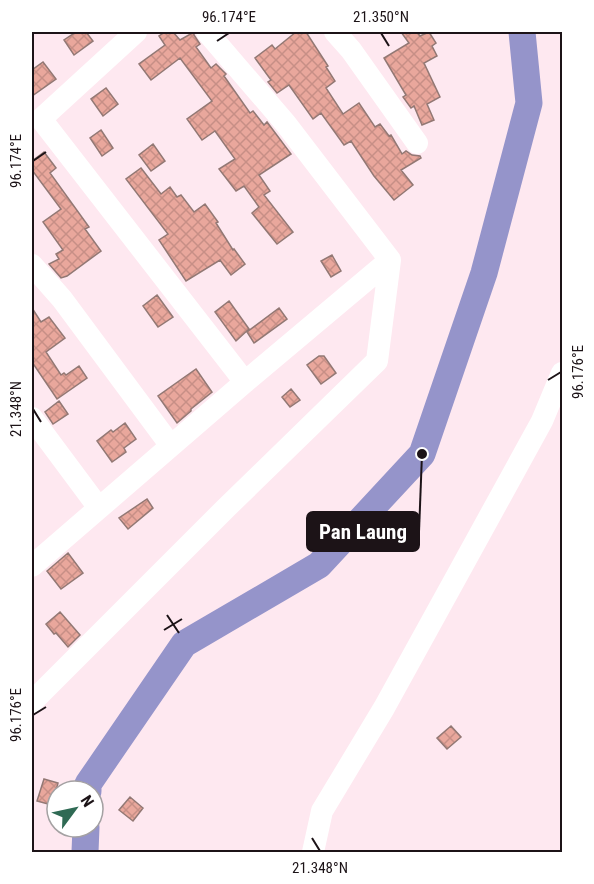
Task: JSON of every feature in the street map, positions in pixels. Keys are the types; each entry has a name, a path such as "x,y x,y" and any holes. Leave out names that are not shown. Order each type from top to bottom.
{"street":[{"path":"136,32 41,119 245,382"},
{"path":"32,702 376,361 390,260 286,124 207,32"},
{"path":"335,32 351,50 417,143"},
{"path":"32,566 390,260"},
{"path":"32,265 62,299 171,446"},
{"path":"313,852 322,811 384,708 482,532 542,421 562,373"},
{"path":"32,418 99,508"}],"building":[{"path":"76,32 86,32 93,41 74,55 64,40"},
{"path":"165,32 173,32 180,40 194,32 200,44 196,47 211,68 216,64 226,74 224,76 250,113 253,111 264,125 267,122 291,154 259,175 270,191 264,195 293,232 277,244 252,213 259,207 244,186 236,191 219,169 235,159 215,131 202,140 187,119 212,101 180,58 151,80 139,64 165,45 159,36"},
{"path":"296,32 306,32 328,66 326,67 335,81 326,88 343,114 359,103 375,127 380,124 389,136 391,135 402,154 406,151 420,156 421,158 401,170 413,185 394,200 374,176 351,141 344,145 321,113 313,119 289,85 277,93 268,82 271,80 255,58 272,45 275,49"},
{"path":"401,32 417,32 420,36 429,32 436,43 432,46 437,56 424,63 440,97 427,104 434,120 422,125 414,106 411,108 403,97 406,95 384,58 409,43"},
{"path":"43,62 56,79 32,96 32,70"},
{"path":"106,88 118,104 103,116 91,99"},
{"path":"101,130 113,148 102,156 90,138"},
{"path":"153,144 165,161 151,171 139,155"},
{"path":"44,152 56,168 50,173 89,227 85,229 101,251 61,278 49,264 59,259 56,254 63,250 43,222 61,209 32,170 32,161"},
{"path":"141,168 161,194 170,187 177,197 181,195 194,212 205,204 233,250 245,264 231,275 220,260 186,281 159,240 168,234 126,179"},
{"path":"332,255 341,271 331,277 321,261"},
{"path":"157,295 173,317 158,327 143,306"},
{"path":"229,301 249,329 236,341 215,312"},
{"path":"32,308 41,322 49,317 65,338 46,352 61,375 64,373 66,375 79,366 87,378 57,399 32,362"},
{"path":"279,308 287,319 254,343 247,332"},
{"path":"319,356 324,356 336,373 321,384 307,365"},
{"path":"196,369 212,392 177,423 158,396"},
{"path":"291,389 300,400 290,407 282,397"},
{"path":"59,401 68,414 53,424 45,412"},
{"path":"125,423 136,439 124,448 126,452 112,462 97,441"},
{"path":"147,499 153,508 128,529 119,518"},
{"path":"68,553 83,573 61,589 47,571"},
{"path":"60,612 80,635 68,647 46,624"},
{"path":"451,726 461,737 447,749 437,738"},
{"path":"44,779 45,779 45,803 37,801"},
{"path":"130,797 143,808 133,821 119,810"}],"waterway":[{"path":"91,779 184,644 319,565 422,454 484,273 529,103 522,32"},
{"path":"85,852 86,839"}],"place":[{"name":"Pan Laung","path":"422,454"}]}
